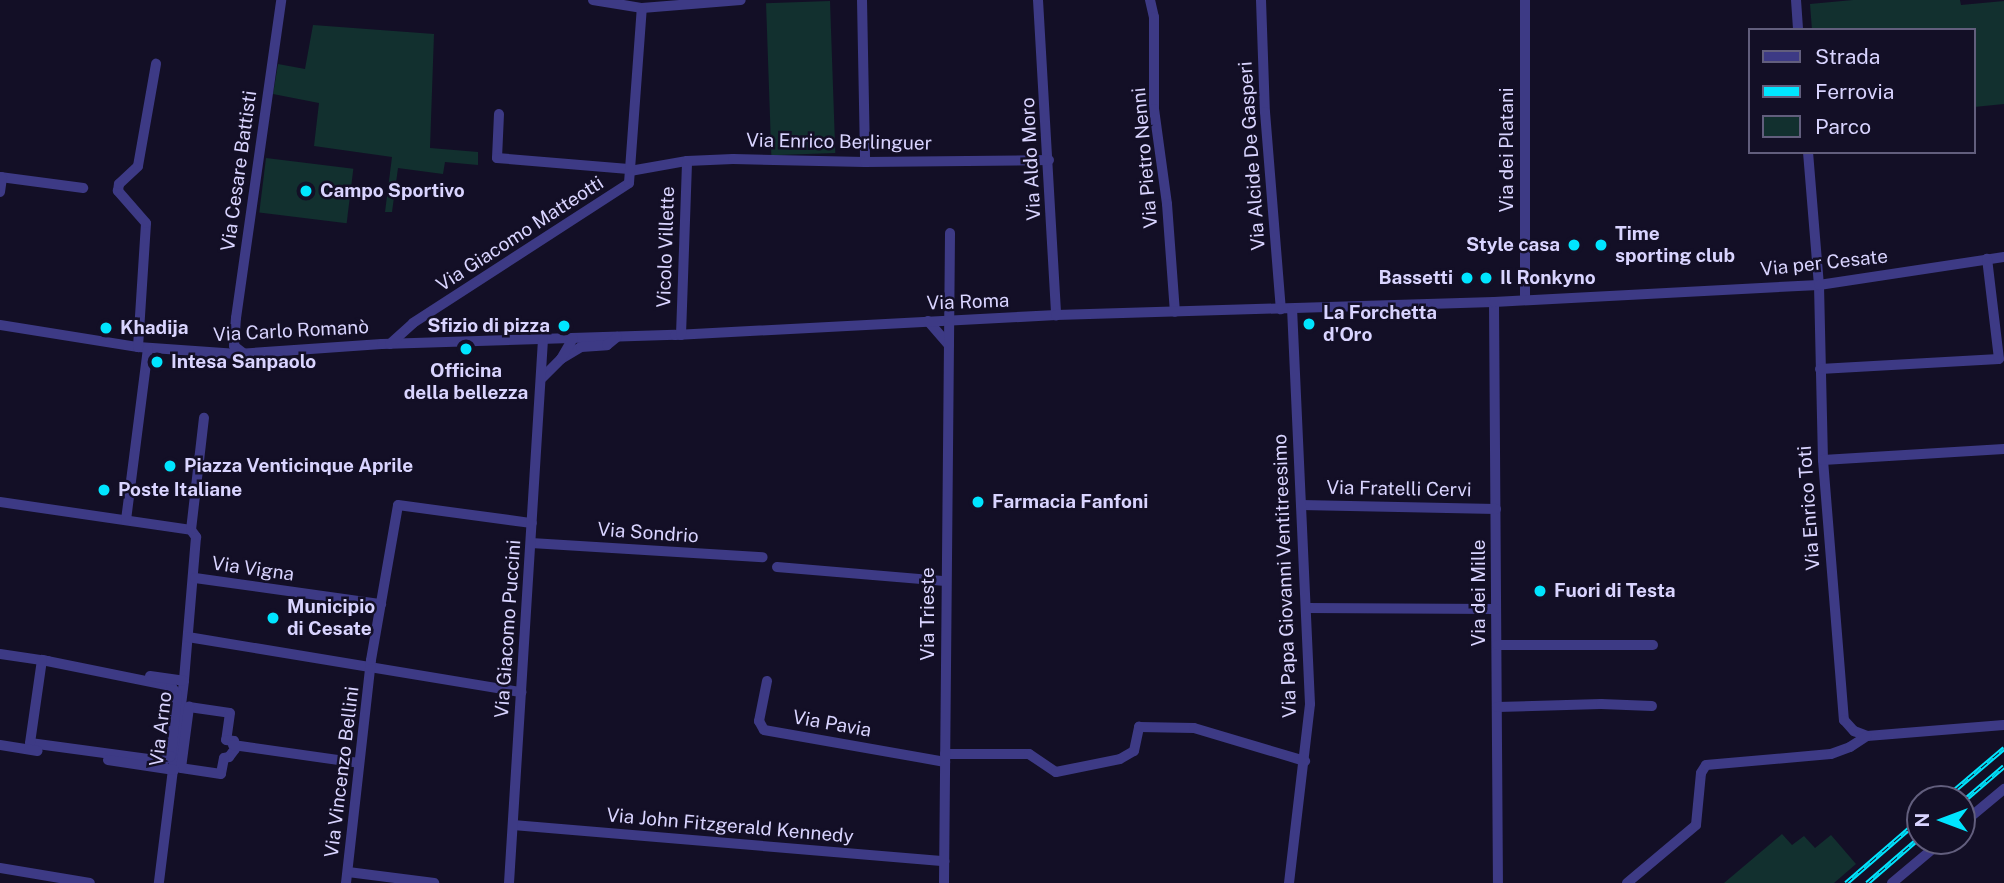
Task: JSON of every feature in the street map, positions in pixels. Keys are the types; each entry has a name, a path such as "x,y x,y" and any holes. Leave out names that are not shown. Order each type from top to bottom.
{"street":[{"name":"Via Cesare Battisti","path":"238,350 281,0"},
{"path":"593,0 642,8 741,0"},
{"path":"862,0 864,162"},
{"name":"Via Aldo Moro","path":"1038,0 1056,316"},
{"name":"Via Pietro Nenni","path":"1150,0 1154,17 1154,109 1167,204 1175,312"},
{"name":"Via Alcide De Gasperi","path":"1261,0 1265,111 1280,309"},
{"name":"Via dei Platani","path":"1525,0 1525,300"},
{"path":"1796,0 1798,28"},
{"path":"630,170 642,8"},
{"path":"126,520 142,387 146,223 118,191 119,184 138,166 156,64"},
{"name":"Via Enrico Berlinguer","path":"499,114 497,158 630,170 687,161 768,158 864,162 1049,160"},
{"name":"Via Enrico Toti","path":"1808,154 1819,285 1823,460 1842,713 1849,726"},
{"name":"Vicolo Villette","path":"681,335 687,161"},
{"name":"Via Giacomo Matteotti","path":"390,344 413,323 619,192 631,180 630,170"},
{"path":"0,192 1,177 83,188"},
{"name":"Via Trieste","path":"944,883 950,233"},
{"name":"Via per Cesate","path":"1394,305 1819,285 2004,257"},
{"path":"1820,369 1999,359 1987,259"},
{"name":"Via dei Mille","path":"1494,302 1498,883"},
{"name":"Via Roma","path":"543,340 928,321 1394,305"},
{"name":"Via Papa Giovanni Ventitreesimo","path":"1289,883 1310,704 1292,309"},
{"path":"928,321 949,345"},
{"name":"Via Carlo Romanò","path":"0,325 143,347 223,354 238,350 543,340"},
{"path":"542,378 561,359 581,347 607,345 617,337"},
{"path":"561,359 573,338"},
{"name":"Via Giacomo Puccini","path":"509,883 543,340"},
{"path":"0,502 191,530 204,418"},
{"path":"1823,460 2004,449"},
{"name":"Via Vincenzo Bellini","path":"346,883 371,666 398,505 532,523"},
{"name":"Via Fratelli Cervi","path":"1301,505 1496,509"},
{"name":"Via Vigna","path":"191,530 196,537 195,578 381,604"},
{"name":"Via Sondrio","path":"531,543 763,558"},
{"path":"777,566 945,581"},
{"name":"Via Arno","path":"159,883 195,578"},
{"path":"1306,608 1496,609"},
{"path":"188,637 521,692"},
{"path":"1497,645 1653,645"},
{"path":"0,654 184,681"},
{"path":"42,660 171,686 177,694 171,756 163,761 30,743 42,660"},
{"name":"Via Pavia","path":"766,681 759,722 764,730 945,758 1029,754 1056,772 1120,759 1134,751 1139,727 1194,728 1305,761"},
{"path":"1497,707 1601,704 1652,706"},
{"path":"189,707 230,713 226,740 234,741 233,745 234,753 224,758 221,774 181,768 189,707"},
{"path":"1840,751 1849,726 1867,736"},
{"path":"1627,883 1687,832 1699,818 1701,773 1706,765 1840,751 1867,736 2004,726"},
{"path":"233,745 359,763"},
{"path":"0,746 174,769"},
{"path":"1976,812 2004,789"},
{"name":"Via John Fitzgerald Kennedy","path":"513,825 944,861"},
{"path":"1892,883 1925,855"},
{"path":"0,867 90,883"},
{"path":"348,872 435,883"}],"green space":[{"path":"1853,0 1960,0 1961,5 2004,1 2004,104 1976,107 1976,28 1812,28 1810,4"},
{"path":"830,1 835,153 771,155 766,3"},
{"path":"313,25 434,34 430,148 478,152 478,165 445,162 443,174 398,168 392,212 385,212 392,157 314,146 319,103 273,94 278,64 305,69"},
{"name":"Campo Sportivo","path":"266,158 353,169 347,223 259,213"},
{"path":"1782,834 1792,845 1804,836 1815,848 1831,835 1856,864 1834,883 1724,883"}],"railway":[{"path":"1960,785 2004,748"},
{"path":"1976,790 2004,766"},
{"path":"1846,883 1906,831"},
{"path":"1867,883 1906,849"}],"place":[{"name":"Campo Sportivo","path":"306,191"},
{"name":"Style casa","path":"1574,245"},
{"name":"Time sporting club","path":"1601,245"},
{"name":"Bassetti","path":"1467,278"},
{"name":"Il Ronkyno","path":"1486,278"},
{"name":"La Forchetta d'Oro","path":"1309,324"},
{"name":"Sfizio di pizza","path":"564,326"},
{"name":"Khadija","path":"106,328"},
{"name":"Officina della bellezza","path":"466,349"},
{"name":"Intesa Sanpaolo","path":"157,362"},
{"name":"Piazza Venticinque Aprile","path":"170,466"},
{"name":"Poste Italiane","path":"104,490"},
{"name":"Farmacia Fanfoni","path":"978,502"},
{"name":"Fuori di Testa","path":"1540,591"},
{"name":"Municipio di Cesate","path":"273,618"}]}
